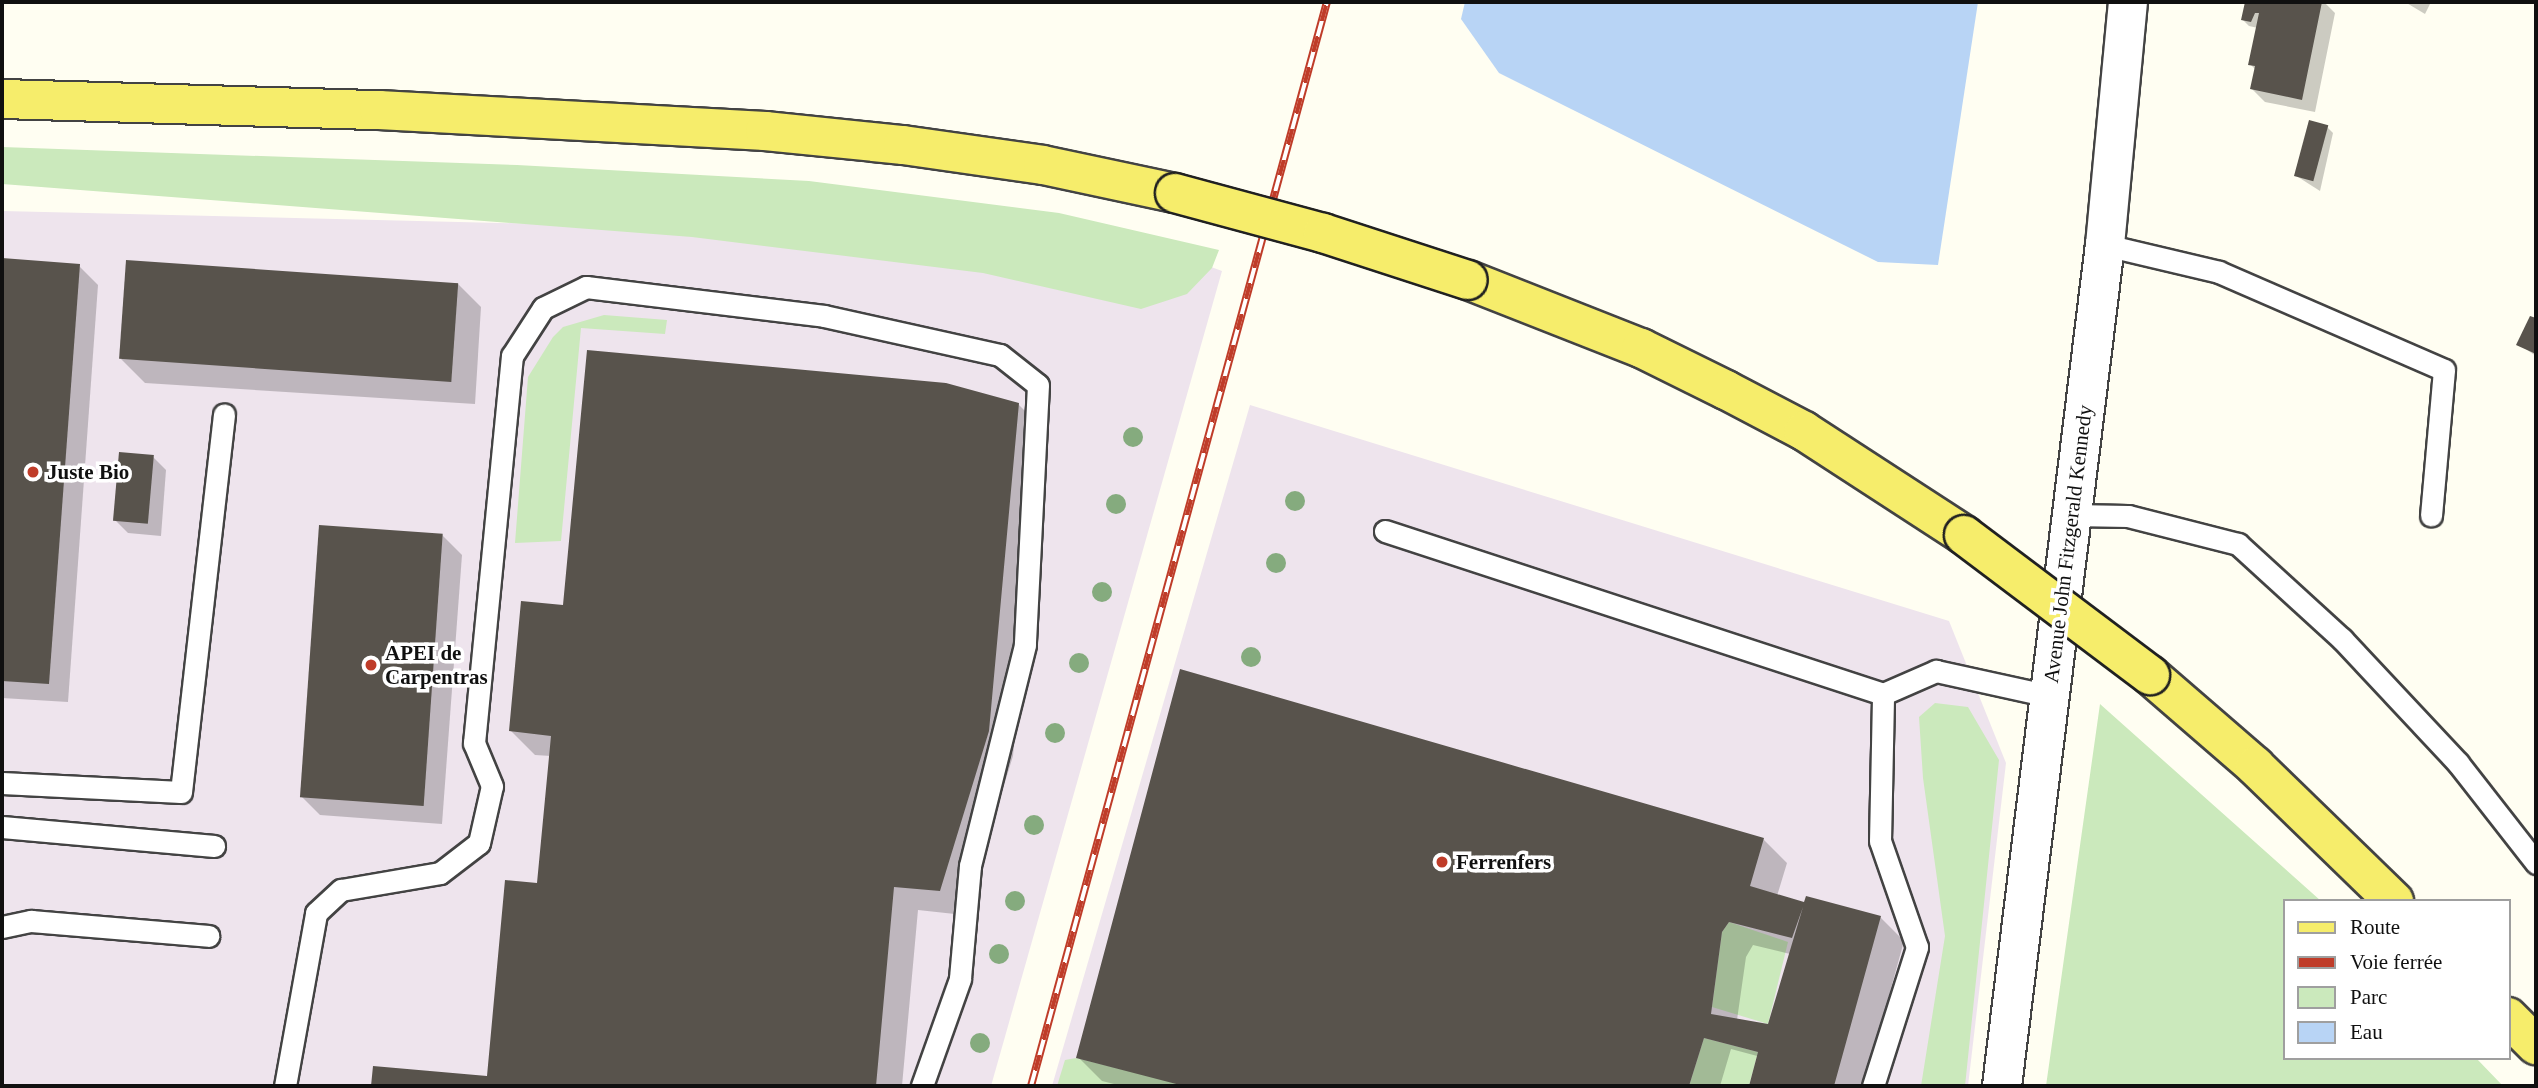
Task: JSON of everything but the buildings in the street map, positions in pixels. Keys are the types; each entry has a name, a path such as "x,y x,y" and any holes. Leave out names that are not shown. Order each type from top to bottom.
{"main road":[{"path":"2,99 393,110 765,131 903,145 1043,165 1175,193 1323,233 1468,280 1641,348 1726,390 1815,438 1964,535 2150,675 2255,766 2391,899"},
{"path":"2510,1019 2536,1045"}],"street":[{"name":"Avenue John Fitzgerald Kennedy","path":"2002,1086 2105,245 2128,2"}],"lane":[{"path":"2105,245 2219,272 2444,370 2431,514"},
{"path":"285,1086 316,913 341,890 440,873 479,843 492,786 474,743 512,356 543,308 586,287 824,316 1000,355 1038,386 1025,645 970,866 960,979 922,1086"},
{"path":"2,783 181,792 224,414"},
{"path":"2072,515 2128,516 2238,544 2342,639 2458,763 2536,863"},
{"path":"1385,531 1884,694 1936,671 2050,696"},
{"path":"1873,1086 1917,947 1880,841 1884,694"},
{"path":"2,827 214,846"},
{"path":"2,927 32,921 208,936"}],"shaded area":[{"path":"2,211 1133,238 1222,271 991,1086 2,1086"},
{"path":"1250,405 1949,621 2006,763 1968,1086 1052,1086"}],"green space":[{"path":"2,147 517,165 809,181 1059,213 1219,250 1212,268 1187,294 1141,309 983,273 692,237 2,184"},
{"path":"604,315 667,320 665,334 581,328 561,541 515,543 528,377 553,337 563,327"},
{"path":"1935,703 1968,707 1999,760 1965,1086 1921,1086 1945,936 1923,778 1919,717"},
{"path":"2100,704 2319,899 2282,899 2282,1060 2478,1060 2503,1086 2046,1086"},
{"path":"1729,922 1788,942 1768,1024 1712,1007 1722,932"},
{"path":"1704,1038 1758,1052 1749,1086 1689,1086"},
{"path":"1076,1058 1185,1085 1057,1086 1065,1060"}],"water":[{"path":"1465,2 1978,2 1938,265 1878,262 1499,73 1461,19"}],"railway":[{"path":"1031,1086 1327,2"}],"place":[{"name":"Juste Bio","path":"33,472"},
{"name":"APEI de Carpentras","path":"371,665"},
{"name":"Ferrenfers","path":"1442,862"}]}
